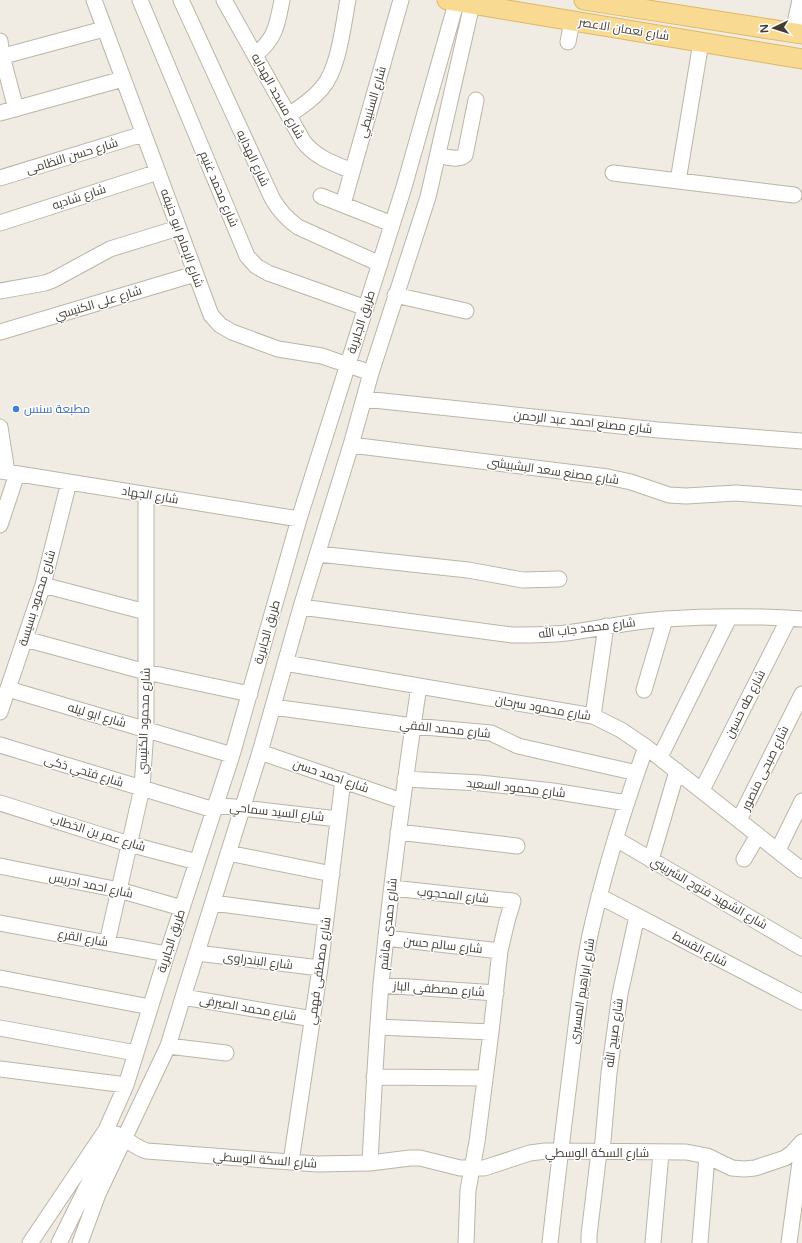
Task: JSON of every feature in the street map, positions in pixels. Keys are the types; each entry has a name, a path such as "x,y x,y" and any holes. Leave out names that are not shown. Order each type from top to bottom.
{"main road":[{"name":"شارع نعمان الاعصر","path":"584,0 791,32"},
{"name":"شارع نعمان الاعصر","path":"461,1 572,21 802,58"},
{"path":"772,54 791,32"}],"street":[{"name":"شارع الإمام ابو حنيفه","path":"94,0 211,314 220,325 232,332 278,349 322,356 371,373"},
{"name":"شارع محمد غنيم","path":"140,0 247,256 256,266 268,273 366,308"},
{"name":"شارع الهدايه","path":"181,0 272,198 279,210 298,228 380,264"},
{"name":"شارع مسجد الهدايه","path":"224,0 309,149 325,160 352,171"},
{"path":"255,55 264,48 271,39 276,28 282,0"},
{"path":"289,116 310,101 324,87 333,71 348,0"},
{"name":"شارع السنبيطي","path":"343,204 401,0"},
{"path":"791,32 800,0"},
{"name":"طريق الجابرية","path":"30,1243 115,1133 168,1046 260,752 301,607 351,445 371,373 428,197 438,154 461,1"},
{"name":"طريق الجابرية","path":"80,1243 98,1194 115,1133 126,1085 150,1007 232,755 299,519 461,1"},
{"path":"568,42 572,21"},
{"path":"1,57 104,29"},
{"path":"0,41 1,57 16,109"},
{"path":"678,181 701,42"},
{"path":"0,113 123,80"},
{"path":"438,154 458,158 465,155 476,100"},
{"name":"شارع حسن النظامى","path":"0,178 144,134"},
{"name":"شارع شاديه","path":"0,223 158,172"},
{"path":"613,173 794,195"},
{"path":"321,196 392,224"},
{"path":"0,291 49,281 110,249 178,228"},
{"name":"شارع على الكنيسي","path":"0,332 196,274"},
{"path":"395,296 466,311"},
{"name":"شارع مصنع احمد عبد الرحمن","path":"364,399 658,430 802,441"},
{"path":"0,428 8,472 0,525"},
{"name":"شارع مصنع سعد البشبيشى","path":"351,445 608,477 631,482 670,495 686,496 741,493 802,498"},
{"name":"شارع الجهاد","path":"8,472 299,519"},
{"name":"شارع محمود بسيسة","path":"0,712 43,586 69,482"},
{"name":"شارع محمود الكنيسي","path":"107,943 142,788 146,730 146,495"},
{"path":"318,554 468,570 523,580 559,579"},
{"path":"43,586 146,612"},
{"name":"شارع محمد جاب الله","path":"301,607 512,635 566,633 606,626 665,619 795,619"},
{"path":"660,757 730,618"},
{"path":"644,690 665,619"},
{"name":"شارع طه حسين","path":"702,790 795,619"},
{"path":"593,716 606,626"},
{"path":"25,639 146,672 250,694"},
{"name":"شارع محمود سرحان","path":"285,663 593,716 621,730 660,757 802,870"},
{"name":"شارع حمدى هاشم","path":"370,1163 374,1077 381,985 398,832 419,686"},
{"name":"شارع ابو ليله","path":"8,689 232,755"},
{"name":"شارع صبحى منصور","path":"739,820 796,721 802,694"},
{"name":"شارع محمد الفقي","path":"273,707 413,726 491,733 518,746 637,773"},
{"name":"شارع فتحي ذكى","path":"0,745 142,788 215,807"},
{"name":"شارع ابراهيم المسيرى","path":"550,1243 583,975 599,896 646,747"},
{"name":"شارع احمد حسن","path":"260,752 402,801"},
{"path":"651,860 677,771"},
{"name":"شارع محمود السعيد","path":"405,779 480,783 553,791 627,804"},
{"name":"شارع مصطفى فهمي","path":"291,1162 320,968 342,780"},
{"path":"778,850 802,801"},
{"name":"شارع عمر بن الخطاب","path":"0,803 130,844 197,862"},
{"name":"شارع السيد سماحي","path":"215,807 242,808 338,819"},
{"path":"398,832 517,846"},
{"path":"744,859 758,835"},
{"name":"شارع الشهيد فتوح الشربيني","path":"616,839 802,948"},
{"path":"228,854 332,874"},
{"name":"شارع احمد ادريس","path":"0,866 119,890 182,908"},
{"name":"شارع المحجوب","path":"392,888 513,901 500,951"},
{"name":"شارع القسط","path":"599,896 802,1002"},
{"path":"213,903 326,918"},
{"name":"شارع صبيح الله","path":"589,1243 608,1073 620,994 637,916"},
{"name":"شارع القرع","path":"0,923 167,954"},
{"name":"شارع سالم حسن","path":"386,938 500,951"},
{"path":"466,1243 468,1197 492,1032 500,951"},
{"name":"شارع البندراوى","path":"197,953 320,968"},
{"path":"0,978 150,1007"},
{"name":"شارع مصطفى الباز","path":"381,985 496,993"},
{"name":"شارع محمد الصيرفى","path":"183,997 313,1019"},
{"path":"378,1027 492,1032"},
{"path":"0,1028 136,1053"},
{"path":"168,1046 226,1053"},
{"path":"0,1069 126,1085"},
{"path":"374,1077 485,1078"},
{"path":"59,1243 115,1133"},
{"name":"شارع السكة الوسطي","path":"115,1133 135,1146 147,1151 317,1164 370,1163 420,1158 460,1168 484,1168 530,1153 545,1151 686,1152 707,1156 732,1168 744,1170 785,1158 802,1143"},
{"path":"789,1243 801,1162 802,1143"},
{"path":"653,1243 661,1153"},
{"path":"700,1243 707,1156"}],"place":[{"name":"مطبعة سنس","path":"16,409"}]}
